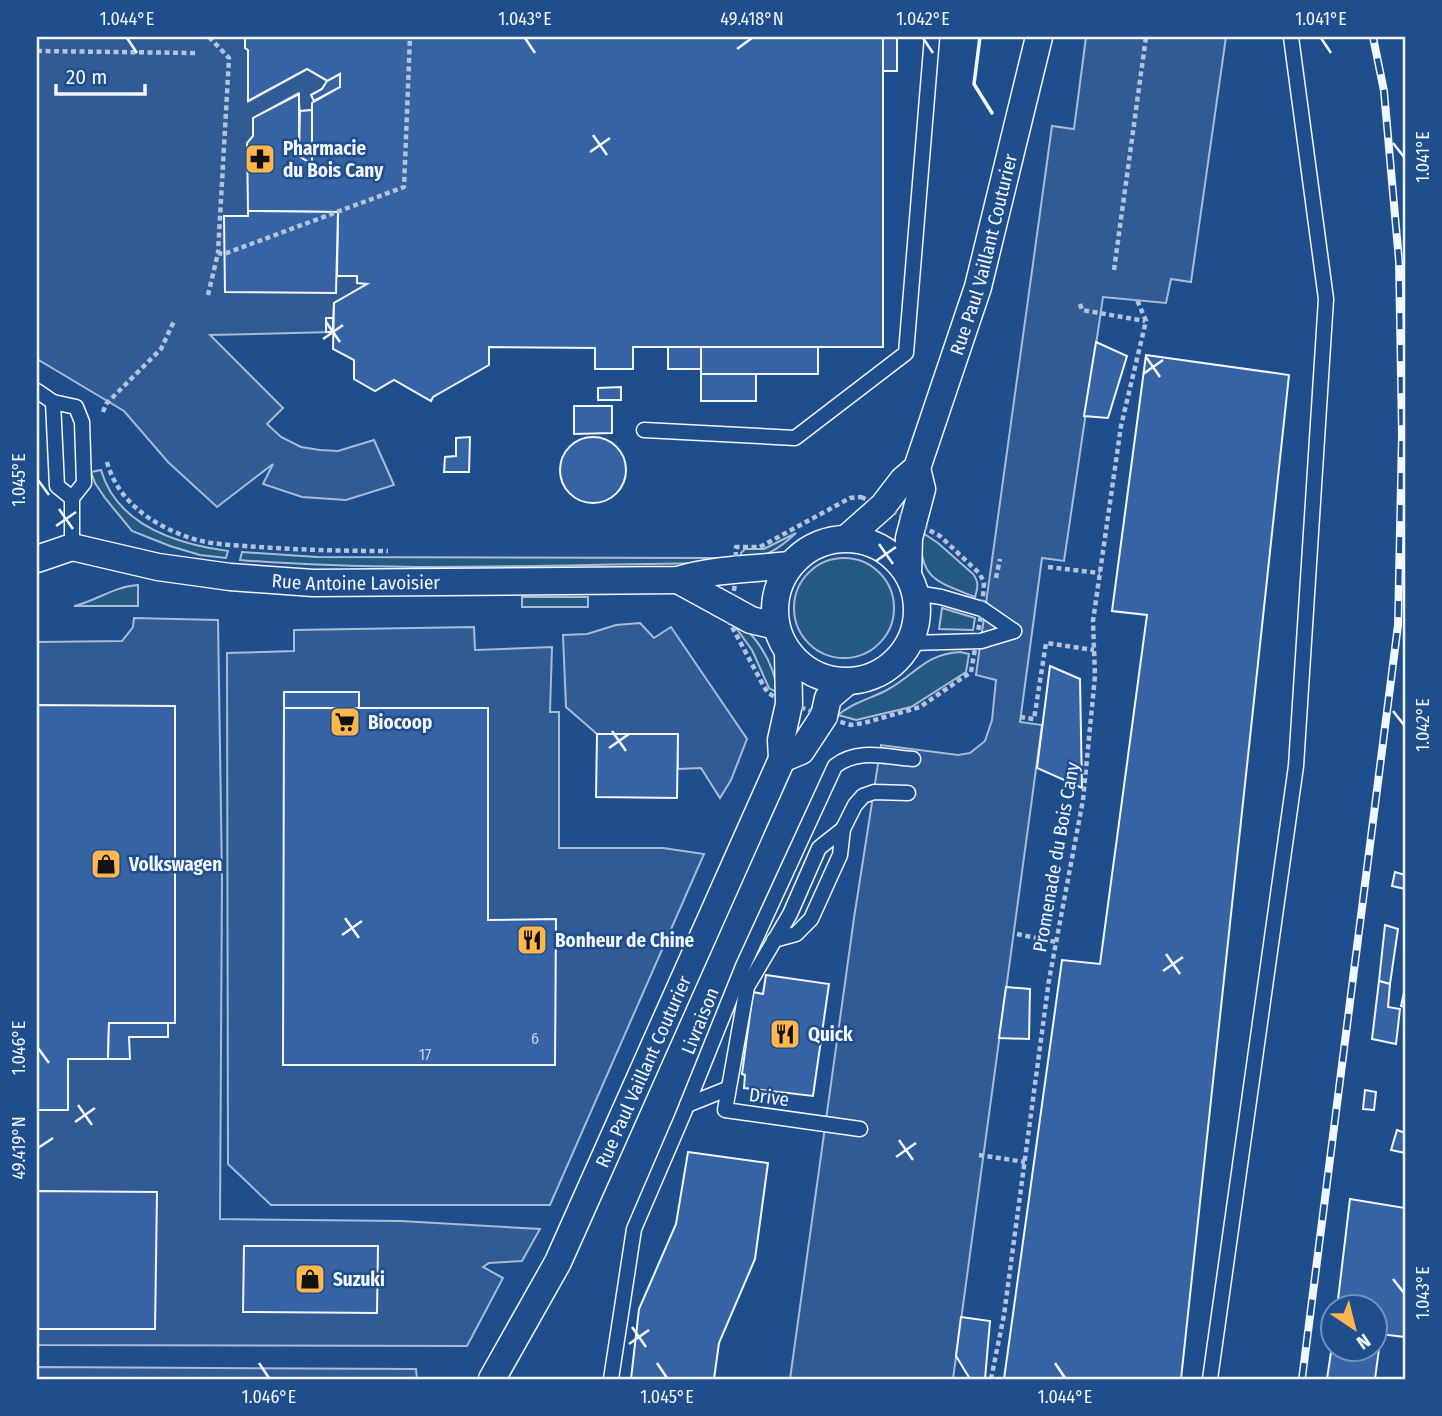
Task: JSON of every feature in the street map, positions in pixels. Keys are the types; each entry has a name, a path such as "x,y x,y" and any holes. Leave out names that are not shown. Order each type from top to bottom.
{"street":[{"name":"Rue Paul Vaillant Couturier","path":"848,537 883,506 903,480 917,468 978,287 1039,37"},
{"name":"Rue Paul Vaillant Couturier","path":"912,584 909,538 922,489 917,468"},
{"path":"848,537 883,548 896,558 912,584 918,610 910,643 898,659 884,671 866,679 846,682 828,680 797,663 788,652 776,626 775,605 779,584 790,565 809,549 831,540 848,537"},
{"path":"37,559 72,547"},
{"name":"Rue Antoine Lavoisier","path":"72,547 158,567 273,581 412,583 678,580 701,573 790,565"},
{"path":"678,580 751,620 776,626"},
{"name":"Rue Paul Vaillant Couturier","path":"492,1379 558,1262 782,759 781,740 789,704 788,652"},
{"name":"Rue Paul Vaillant Couturier","path":"782,759 801,751 824,716 828,698 846,682"}],"lane":[{"path":"644,430 795,438 906,353 932,37"},
{"path":"1210,1379 1296,766 1326,299 1291,37"},
{"path":"37,391 53,402 76,407 82,422 83,483 72,498 72,547"},
{"path":"53,402 57,486 72,498"},
{"path":"910,643 982,641 1014,632 982,609 941,597 912,584"},
{"name":"Livraison","path":"611,1379 634,1229 743,966 835,766 844,759 859,754 913,759"},
{"name":"Drive","path":"775,940 796,934 811,919 840,855 843,829 855,805 863,796 874,792 908,793"},
{"name":"Drive","path":"843,829 819,848 790,914 747,987 725,1110 860,1129"},
{"path":"687,1105 727,1089"}],"path":[{"path":"208,295 218,253 229,58 209,37"},
{"path":"218,253 224,254 404,187 410,37"},
{"path":"1114,270 1146,37"},
{"path":"37,51 196,53"},
{"path":"1137,300 1146,321"},
{"path":"1080,304 1082,310 1146,321"},
{"path":"104,422 103,409 161,349 174,321"},
{"name":"Promenade du Bois Cany","path":"991,1379 1004,1315 1049,980 1083,800 1095,676 1093,621 1121,426 1146,321"},
{"path":"106,450 110,476 124,498 146,517 186,537 238,546 330,551 398,551"},
{"path":"100,463 108,462"},
{"path":"726,551 736,547 760,547 850,498 861,497 872,501"},
{"path":"920,526 940,536 979,574 984,583 982,598"},
{"path":"734,562 736,547"},
{"path":"996,578 1000,559"},
{"path":"1048,567 1100,573"},
{"path":"729,621 762,684 768,693 779,699"},
{"path":"1020,717 1034,719 1046,643 1094,650"},
{"path":"834,720 851,725 920,707 964,679 971,672 976,655"},
{"path":"1017,934 1056,942"},
{"path":"979,1155 1025,1162"}],"shaded area":[{"path":"37,37 245,37 245,48 248,50 249,101 307,69 327,81 322,89 311,95 314,101 312,110 300,111 298,93 254,118 338,212 337,276 357,276 367,284 334,303 333,318 326,319 326,331 333,332 210,335 283,408 267,424 281,437 301,447 338,451 374,440 394,485 346,500 302,497 263,484 273,464 217,507 168,462 124,411 37,359"},
{"path":"1086,37 1226,37 1191,282 1171,279 1166,303 1103,297 1064,561 1042,558 1020,722 1042,725 953,1379 790,1379 854,918 881,745 958,755 970,753 985,741 992,720 996,680 976,675 1052,126 1074,129"},
{"path":"101,470 120,505 135,518 169,537 228,551 226,558 200,555 132,531 95,483 91,472"},
{"path":"920,531 973,574 977,585 975,597 939,582 932,576 923,560"},
{"path":"796,533 771,552 741,562 741,553 745,549 764,549"},
{"path":"242,552 317,557 718,558 718,563 359,566 240,560"},
{"path":"844,558 863,561 880,572 891,589 894,608 891,627 880,644 863,655 844,658 825,655 808,644 797,627 794,608 797,589 808,572 825,561"},
{"path":"138,585 138,606 74,606 121,588"},
{"path":"522,597 588,597 588,607 522,607"},
{"path":"942,608 975,618 973,630 939,629"},
{"path":"134,618 218,620 222,877 220,1219 401,1221 540,1229 522,1261 489,1263 483,1267 503,1278 467,1346 37,1345 37,642 122,641 133,627"},
{"path":"640,623 654,638 671,627 747,739 731,780 720,798 701,768 678,769 677,735 597,734 566,707 563,635 587,634 616,625"},
{"path":"734,625 742,625 761,647 774,673 778,693 769,688 752,650"},
{"path":"474,627 475,650 552,647 550,712 559,712 559,848 663,848 704,854 550,1205 271,1205 228,1164 227,653 294,651 294,630"},
{"path":"960,652 969,654 966,672 911,707 856,720 838,715 887,690 929,661"},
{"path":"37,1367 416,1369 417,1379 37,1379"}],"building":[{"path":"245,37 883,37 883,347 633,347 633,369 595,369 595,348 489,347 489,365 433,397 431,401 394,380 375,391 354,379 354,360 333,349 334,303 367,284 357,283 357,276 337,276 338,212 248,211 247,143 253,136 253,118 299,94 299,156 312,164 312,103 340,87 340,74 328,81 307,69 248,101 248,50 245,48"},
{"path":"883,37 897,37 897,71 883,71"},
{"path":"340,74 340,87 314,101 311,95"},
{"path":"312,110 312,164 299,156 300,111"},
{"path":"248,211 338,212 336,293 225,292 224,216 248,216"},
{"path":"326,318 333,318 333,332 326,332"},
{"path":"1096,342 1127,356 1108,418 1084,416"},
{"path":"668,347 701,347 702,369 668,369"},
{"path":"701,347 818,347 818,374 701,374"},
{"path":"1146,355 1289,375 1181,1379 1004,1379 1062,960 1100,964 1147,615 1112,611"},
{"path":"701,374 756,374 756,401 701,401"},
{"path":"621,387 621,400 598,400 598,388"},
{"path":"574,406 612,406 612,433 574,434"},
{"path":"470,437 469,472 444,472 445,457 456,456 456,438"},
{"path":"586,437 600,437 612,442 621,451 626,470 624,483 617,494 600,503 586,503 574,498 565,489 560,477 560,463 565,451 574,442"},
{"path":"1050,666 1080,679 1082,788 1037,768"},
{"path":"284,692 359,692 359,708 284,708"},
{"name":"Volkswagen","path":"37,705 175,706 175,1023 109,1023 108,1059 68,1059 68,1110 37,1110"},
{"path":"284,708 488,708 488,920 556,919 555,1065 283,1065"},
{"path":"597,734 678,734 677,798 596,797"},
{"path":"1395,872 1405,875 1405,889 1392,886"},
{"path":"1385,925 1398,929 1390,984 1379,981"},
{"name":"Quick","path":"766,975 829,984 813,1096 744,1088 745,1075 742,1074 753,992 763,994"},
{"path":"1379,981 1390,984 1388,1007 1400,1009 1396,1044 1372,1039"},
{"path":"1006,987 1030,989 1029,1039 999,1038"},
{"path":"1405,988 1405,1007 1401,1006"},
{"path":"109,1023 168,1023 168,1037 129,1037 130,1059 108,1059"},
{"path":"1365,1090 1376,1092 1374,1110 1363,1109"},
{"path":"1397,1130 1405,1133 1405,1153 1391,1150"},
{"path":"688,1152 768,1163 755,1259 719,1343 714,1379 631,1379 639,1309 676,1224"},
{"path":"37,1191 157,1192 155,1329 37,1329"},
{"path":"1350,1199 1405,1208 1405,1337 1390,1335 1390,1294 1339,1294"},
{"name":"Suzuki","path":"244,1246 378,1246 377,1313 243,1312"},
{"path":"961,1317 990,1321 985,1379 970,1379 956,1356"},
{"path":"1329,1364 1377,1364 1375,1379 1327,1379"}],"railway":[{"path":"1302,1379 1398,625 1402,434 1399,261 1384,91 1373,37"}],"wall":[{"path":"980,37 974,84 992,113"}],"place":[{"name":"Pharmacie du Bois Cany","path":"260,159"},
{"name":"Biocoop","path":"345,722"},
{"name":"Volkswagen","path":"106,864"},
{"name":"Bonheur de Chine","path":"532,940"},
{"name":"Quick","path":"785,1034"},
{"name":"Suzuki","path":"310,1279"}]}
